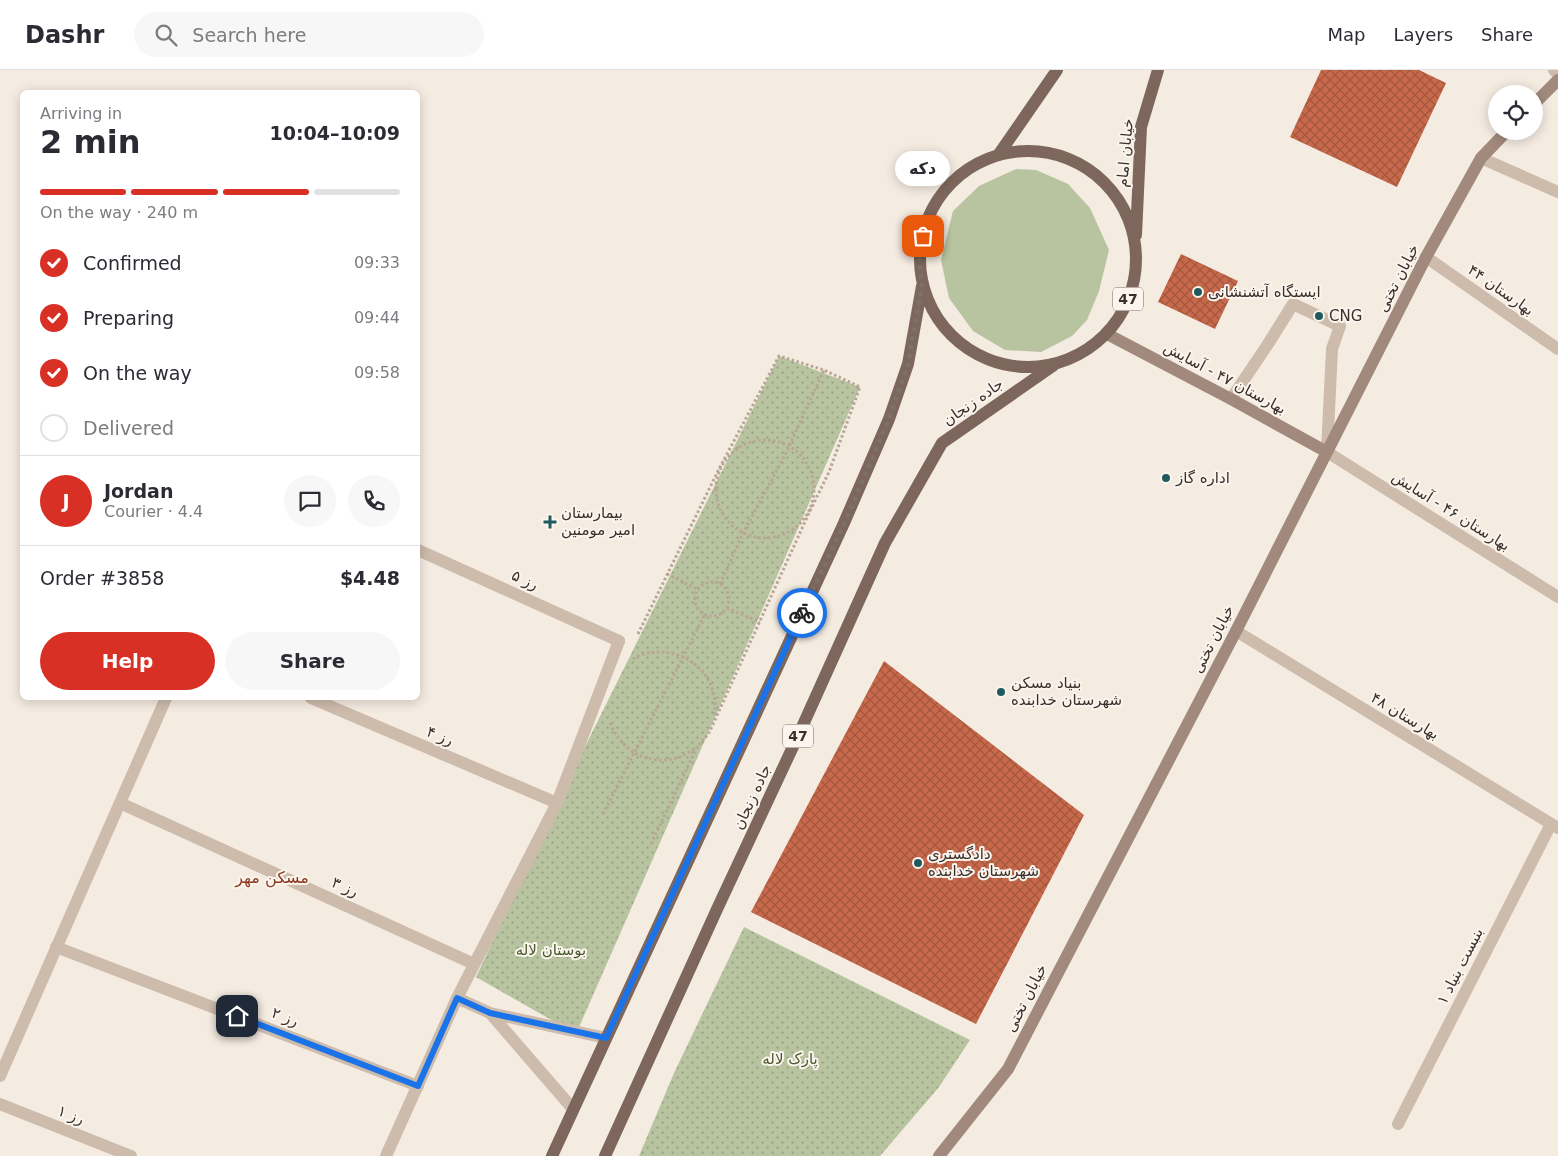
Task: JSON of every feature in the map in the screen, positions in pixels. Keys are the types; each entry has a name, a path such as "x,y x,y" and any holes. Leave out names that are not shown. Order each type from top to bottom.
{"main road":[{"path":"999,154 1057,70"},
{"name":"خیابان امام","path":"1135,240 1141,127 1158,70"},
{"name":"47","path":"552,1156 844,524 889,419 908,364 922,286 919,252 926,219 943,190 968,168 999,154 1035,151 1070,159 1100,178 1123,206 1135,240 1136,274 1126,306 1107,334 1092,348 1074,358 1054,365 1020,368 987,360 958,343 936,317 922,286"},
{"name":"جاده زنجان","path":"605,1156 885,543 899,518 942,443 1054,365"}],"street":[{"path":"1554,70 1558,74"},
{"path":"1543,95 1558,80"},
{"name":"خیابان تختی","path":"939,1156 1008,1069 1236,631 1426,257 1481,158 1498,140"},
{"path":"1481,158 1558,192"},
{"name":"بهارستان ۴۴","path":"1426,257 1558,349"},
{"path":"1231,399 1293,304 1340,326 1332,348 1327,452"},
{"name":"بهارستان ۴۷ - آسایش","path":"1107,334 1327,452"},
{"name":"بهارستان ۴۶ - آسایش","path":"1327,452 1558,596"},
{"name":"رز ۵","path":"420,551 619,641 557,804"},
{"name":"بهارستان ۴۸","path":"1236,631 1554,826"},
{"path":"0,1076 165,700"},
{"name":"رز ۴","path":"316,700 557,804"},
{"name":"رز ۳","path":"120,803 474,964"},
{"path":"386,1156 457,998 557,804"},
{"name":"بنبست بنیاد ۱","path":"1398,1124 1554,826"},
{"name":"رز ۲","path":"56,947 418,1086"},
{"path":"457,998 490,1013 606,1038"},
{"path":"490,1013 573,1109"},
{"name":"رز ۱","path":"0,1104 131,1156"}],"path":[{"path":"634,642 720,469 779,356 824,370 860,387 829,472 709,733 697,747 651,844"},
{"path":"720,584 744,533 785,455 824,370"},
{"path":"764,440 772,440 787,445 800,454 812,474 814,498 809,513 800,526 785,535 768,539 751,537 736,530 724,517 717,501 715,484 720,469 728,456 741,446 764,440"},
{"path":"667,574 699,590"},
{"path":"709,583 720,584 729,597 727,608 718,615 705,614 696,604 695,598 699,590 709,583"},
{"path":"727,608 760,622"},
{"path":"603,814 705,614"},
{"path":"629,662 636,657 652,652 670,652 683,656 700,668 710,682 715,698 715,715 709,733"},
{"path":"608,719 615,736 628,749 644,758 663,760 681,757 697,747"}],"green space":[{"path":"1016,169 1036,170 1068,184 1090,208 1109,250 1099,291 1087,320 1072,336 1041,352 1005,350 973,331 949,298 941,260 953,211 979,186"},
{"name":"بوستان لاله","path":"779,356 860,387 576,1034 476,977 564,789"},
{"name":"پارک لاله","path":"744,927 970,1040 939,1087 880,1156 639,1156 674,1073"}],"building":[{"path":"1321,70 1419,70 1446,83 1397,187 1290,137"},
{"name":"ایستگاه آتشنشانی","path":"1181,254 1238,281 1215,329 1158,302"},
{"name":"دادگستری شهرستان خدابنده","path":"884,661 1084,815 976,1024 751,912"}],"way so far":[{"path":"802,613 844,524 889,419 908,364 922,286 919,252 923,236"}],"place":[{"name":"دکه","path":"923,236"},
{"name":"ایستگاه آتشنشانی","path":"1198,292"},
{"name":"CNG","path":"1319,316"},
{"name":"اداره گاز","path":"1166,478"},
{"name":"بیمارستان امیر مومنین","path":"550,522"},
{"name":"بنیاد مسکن شهرستان خدابنده","path":"1001,692"},
{"name":"دادگستری شهرستان خدابنده","path":"918,863"}],"district":[{"name":"مسکن مهر","path":"272,877"}],"route":[{"path":"237,1016 418,1086 457,998 490,1013 606,1038 802,613"}]}
